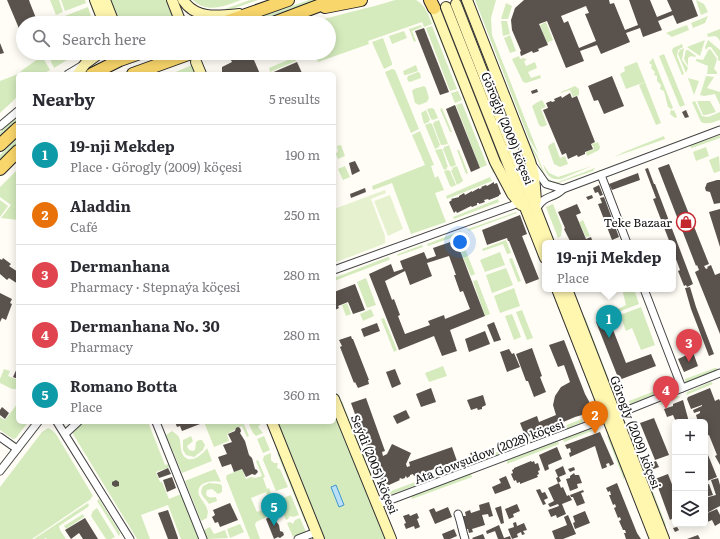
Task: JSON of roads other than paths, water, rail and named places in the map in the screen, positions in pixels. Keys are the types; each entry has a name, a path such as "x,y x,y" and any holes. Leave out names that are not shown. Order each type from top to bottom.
{"main road":[{"path":"95,0 101,16"},
{"path":"105,0 111,16"},
{"path":"172,0 178,16"},
{"path":"184,0 194,11 207,16 249,14"},
{"path":"243,16 288,0"},
{"path":"292,16 334,0"},
{"path":"310,9 361,0"},
{"path":"435,3 495,162 519,202 532,211 536,188 530,161 467,0"},
{"name":"Görogly (2009) köçesi","path":"435,3 532,211 547,240"},
{"name":"Görogly (2009) köçesi","path":"456,4 532,211 542,247"},
{"path":"79,72 85,64 90,60"},
{"path":"95,72 122,60"},
{"path":"140,72 182,60"},
{"path":"194,60 200,72"},
{"path":"0,145 16,130"},
{"path":"0,169 16,153"},
{"name":"Görogly (2009) köçesi","path":"558,292 664,539"},
{"name":"Görogly (2009) köçesi","path":"568,292 655,539"},
{"name":"Seýdi (2005) köçesi","path":"336,404 391,539"},
{"path":"273,424 317,535"}],"street":[{"path":"71,72 85,64"},
{"path":"0,126 16,113"},
{"path":"532,211 544,199 558,193 563,189 720,130"},
{"name":"Görogly (2009) köçesi","path":"530,161 543,181 552,186 563,189"},
{"path":"601,174 626,240"},
{"path":"336,269 519,202"},
{"path":"645,292 682,388"},
{"name":"Ata Gowşudow (2028) köçesi","path":"377,505 720,373"},
{"path":"0,471 36,424"},
{"path":"58,424 130,539"},
{"path":"65,434 76,424"},
{"path":"157,424 203,539"},
{"path":"0,437 17,449"},
{"path":"458,514 465,539"},
{"path":"298,539 317,535"}],"water":[{"path":"336,485 344,505 339,507 331,487"}],"tunnel":[{"path":"129,60 133,72"}],"place":[{"name":"Teke Bazaar","path":"686,222"},
{"name":"19-nji Mekdep","path":"609,338"},
{"name":"Dermanhana","path":"689,362"},
{"name":"Dermanhana No. 30","path":"666,409"},
{"name":"Aladdin","path":"595,434"},
{"name":"Romano Botta","path":"274,526"}]}
